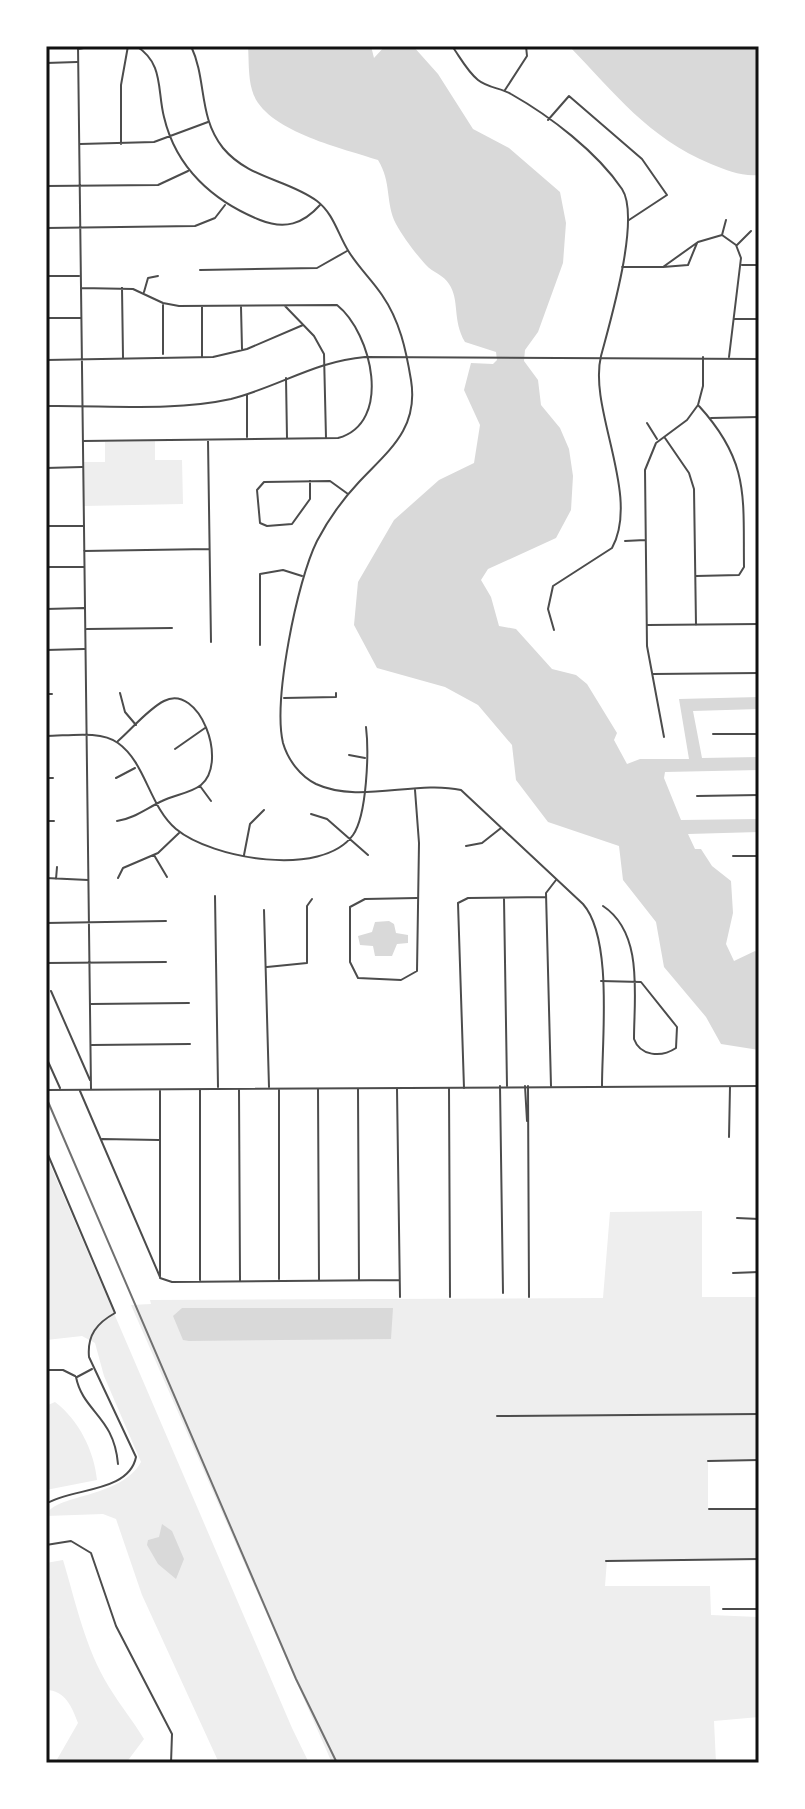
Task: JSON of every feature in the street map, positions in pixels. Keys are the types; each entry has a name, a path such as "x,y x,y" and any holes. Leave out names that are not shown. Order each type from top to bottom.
{"street":[{"path":"91,1090 78,48 95,46"},
{"path":"121,144 121,85 128,46"},
{"path":"136,46 148,54 157,69 170,137 189,170 226,204 281,226 301,222 321,204"},
{"path":"191,46 208,122 220,144 245,168 321,204 348,250 389,305 406,356 412,393 410,417 395,447 348,494 324,529 302,576 293,613 282,739 295,767 323,786 363,790 461,791 557,879 595,921 601,945 602,1086"},
{"path":"452,46 476,78 505,91 548,120 587,152 623,191 628,221 601,357 601,386 615,467 619,520 612,548 553,586 548,609 554,630"},
{"path":"505,91 527,56 526,46"},
{"path":"46,63 78,62"},
{"path":"548,120 569,96 642,159 667,195 628,221"},
{"path":"79,144 148,143 208,122"},
{"path":"46,186 158,185 176,180 189,170"},
{"path":"46,228 201,225 215,218 226,204"},
{"path":"722,235 726,220"},
{"path":"736,245 751,231"},
{"path":"663,267 698,242 722,235"},
{"path":"722,235 736,245 740,265 729,357"},
{"path":"621,267 688,265 698,242"},
{"path":"200,270 317,268 348,250"},
{"path":"740,265 759,265"},
{"path":"46,276 80,276"},
{"path":"144,293 148,278 158,276"},
{"path":"80,288 122,288 144,293 163,303 202,306 340,306 357,330 372,394 368,414 354,431 326,439 82,441"},
{"path":"122,288 123,358"},
{"path":"163,303 163,357"},
{"path":"284,305 319,343 325,363 326,439"},
{"path":"202,306 202,357"},
{"path":"241,306 242,350"},
{"path":"46,318 81,318"},
{"path":"732,319 759,319"},
{"path":"46,360 202,357 242,350 303,325"},
{"path":"46,406 189,404 247,394 325,363 365,357 759,359"},
{"path":"664,737 647,646 645,470 649,453 658,440 687,420 698,405 703,386 703,357"},
{"path":"286,378 287,439"},
{"path":"247,394 247,439"},
{"path":"696,576 739,575 744,567 741,475 733,453 698,405"},
{"path":"710,418 759,417"},
{"path":"647,423 658,440"},
{"path":"664,437 693,484 696,625"},
{"path":"208,440 211,642"},
{"path":"46,468 83,467"},
{"path":"310,481 310,499 292,524 267,526 260,523 257,490 262,483 310,481 332,481 348,494"},
{"path":"46,526 84,526"},
{"path":"625,541 646,540"},
{"path":"84,551 210,549"},
{"path":"46,567 84,567"},
{"path":"260,645 260,574 267,570 283,570 302,576"},
{"path":"46,609 85,608"},
{"path":"647,625 759,624"},
{"path":"85,629 172,628"},
{"path":"46,650 86,649"},
{"path":"653,674 759,673"},
{"path":"120,693 125,712 136,725"},
{"path":"167,693 169,699"},
{"path":"284,698 336,697 336,693"},
{"path":"46,694 52,694"},
{"path":"117,742 169,699 187,702 206,727 212,761 208,776 200,786 117,821"},
{"path":"175,749 206,727"},
{"path":"46,736 103,736 117,742 156,804 180,832 214,850 244,857 318,857 337,850 350,839 362,817 366,727"},
{"path":"713,734 759,734"},
{"path":"349,755 366,758"},
{"path":"116,778 136,768"},
{"path":"46,778 53,778"},
{"path":"200,786 211,801"},
{"path":"415,790 419,832 417,971 401,980 358,978 350,962 350,907 365,899 417,898"},
{"path":"697,796 759,795"},
{"path":"244,857 250,824 264,810"},
{"path":"311,814 327,819 368,855"},
{"path":"46,821 54,821"},
{"path":"466,846 482,843 502,827"},
{"path":"118,878 124,866 154,855 180,832"},
{"path":"154,855 167,877"},
{"path":"733,856 759,856"},
{"path":"55,880 57,867"},
{"path":"46,878 88,880"},
{"path":"551,1086 546,897 557,879"},
{"path":"215,896 218,1089"},
{"path":"464,1088 458,906 463,899 546,897"},
{"path":"504,898 507,1086"},
{"path":"266,967 307,963 307,906 312,899"},
{"path":"601,981 634,981 641,982 674,1022 678,1041 671,1051 648,1053 637,1046 634,981 633,961 625,931 603,906"},
{"path":"264,910 269,1089"},
{"path":"46,923 166,921"},
{"path":"46,963 166,962"},
{"path":"51,991 91,1081"},
{"path":"90,1004 189,1003"},
{"path":"90,1045 190,1044"},
{"path":"46,1057 60,1090"},
{"path":"500,1086 503,1293"},
{"path":"526,1086 529,1297"},
{"path":"728,1086 729,1137"},
{"path":"46,1090 759,1086"},
{"path":"318,1088 319,1281"},
{"path":"358,1088 359,1280"},
{"path":"397,1088 400,1297"},
{"path":"449,1088 450,1297"},
{"path":"160,1089 160,1278"},
{"path":"200,1089 200,1282"},
{"path":"239,1089 240,1282"},
{"path":"279,1089 279,1281"},
{"path":"80,1090 160,1278 168,1282 399,1280"},
{"path":"100,1139 160,1140"},
{"path":"46,1150 115,1313 102,1321 92,1334 89,1351 93,1368 135,1452 135,1463 129,1471 100,1487 46,1504"},
{"path":"737,1218 759,1219"},
{"path":"733,1273 759,1272"},
{"path":"76,1377 93,1368"},
{"path":"46,1370 63,1370 76,1377 81,1392 109,1429 118,1464"},
{"path":"497,1416 759,1414"},
{"path":"109,1429 121,1424"},
{"path":"708,1461 759,1460"},
{"path":"709,1509 759,1509"},
{"path":"46,1545 71,1541 91,1553 116,1626 172,1734 171,1763"},
{"path":"606,1561 759,1559"},
{"path":"723,1609 759,1609"}],"shaded area":[{"path":"248,46 371,46 374,58 385,46 413,46 438,74 473,129 509,148 560,192 566,223 563,263 538,332 525,350 524,361 538,380 541,405 560,428 569,449 573,476 571,510 556,538 488,569 481,580 491,597 499,626 516,629 552,669 576,675 587,684 617,733 614,740 627,764 640,759 689,759 679,699 759,697 759,709 693,711 702,758 759,757 759,770 665,772 664,778 681,820 759,819 759,832 688,834 695,849 701,849 712,866 731,881 733,913 726,944 734,961 755,951 759,954 759,1050 721,1044 706,1017 664,967 656,922 623,880 619,846 548,822 516,780 512,745 478,705 445,687 377,668 354,625 358,582 394,520 439,480 474,463 480,425 464,390 471,363 493,364 497,360 496,352 465,342 449,284 426,265 396,224 378,160 306,136 271,117 252,90"},
{"path":"569,46 759,46 759,175 723,169 668,141 634,113"},
{"path":"155,441 155,460 182,460 183,504 84,506 84,462 105,462 105,442"},
{"path":"389,921 394,924 396,933 408,935 408,943 397,944 392,956 375,956 373,946 360,945 358,936 372,932 375,922"},
{"path":"46,1155 309,1763 219,1763 142,1595 116,1519 103,1514 46,1516 61,1503 119,1483 141,1462 104,1376 95,1343 82,1336 46,1340"},
{"path":"702,1211 702,1297 759,1297 759,1460 708,1461 708,1508 759,1508 759,1559 607,1560 605,1586 710,1586 711,1615 758,1617 759,1717 714,1721 716,1763 332,1763 131,1305 151,1304 150,1300 603,1298 610,1212"},
{"path":"182,1308 393,1308 391,1339 189,1341 183,1340 173,1316"},
{"path":"55,1402 64,1409 84,1437 93,1458 97,1480 46,1490 46,1406"},
{"path":"162,1524 172,1531 184,1559 176,1579 158,1564 147,1545 148,1540 159,1537"},
{"path":"63,1560 94,1657 109,1687 144,1739 126,1763 55,1763 78,1723 63,1696 46,1690 46,1640 50,1638 46,1625 46,1563"}],"railway":[{"path":"46,1097 296,1679 337,1763"}]}
